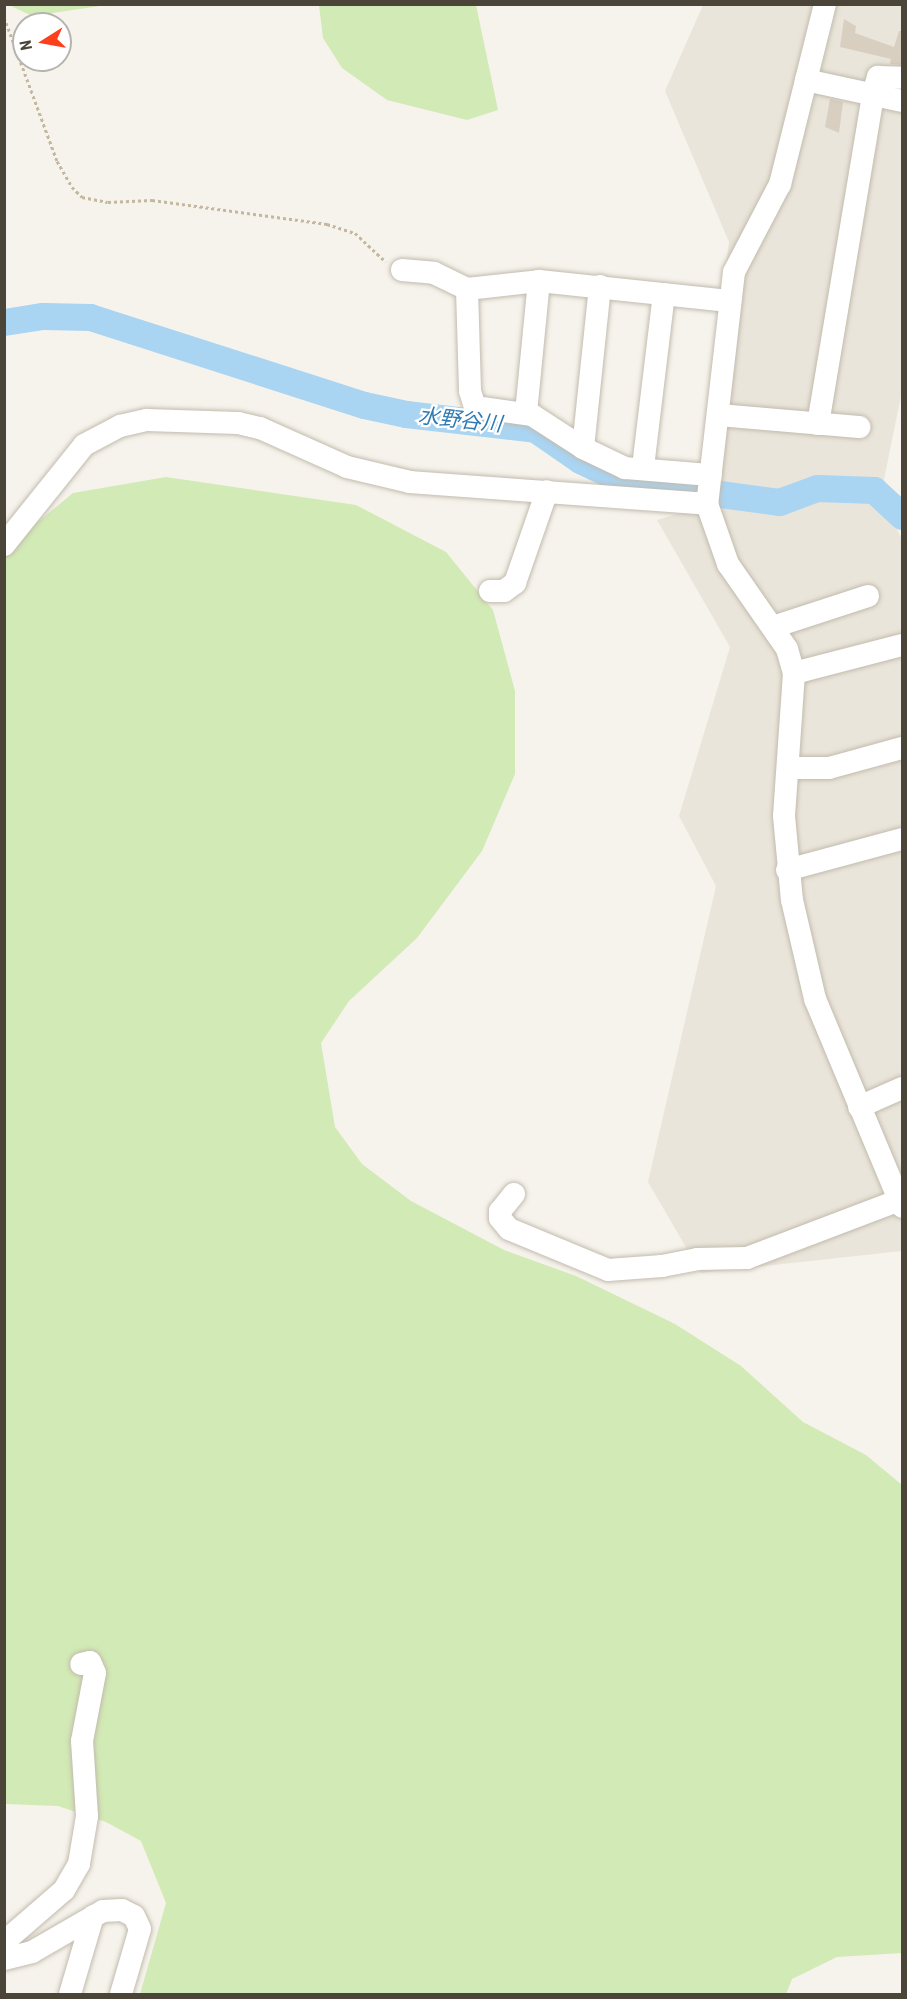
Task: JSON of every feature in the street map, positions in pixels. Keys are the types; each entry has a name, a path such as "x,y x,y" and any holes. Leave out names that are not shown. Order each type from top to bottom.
{"street":[{"path":"514,1194 500,1211 500,1218 509,1229 608,1270 662,1266 697,1259 747,1258 900,1198 815,999 787,870 784,816 794,673 787,649 728,564 710,490 729,301 740,257 780,184 825,4"},
{"path":"818,424 873,94 878,77 903,78"},
{"path":"806,80 903,101"},
{"path":"402,270 434,273 467,290 539,281 729,301"},
{"path":"526,413 539,281"},
{"path":"583,448 600,286"},
{"path":"467,290 470,391 475,407 526,413 615,465 644,467 710,490"},
{"path":"644,467 664,294"},
{"path":"718,415 859,427"},
{"path":"4,545 84,445 120,426 147,420 249,425 347,467 410,482 547,491 710,490"},
{"path":"490,591 504,591 515,583 547,491"},
{"path":"773,627 868,596"},
{"path":"794,673 903,645"},
{"path":"789,768 829,768 903,747"},
{"path":"787,870 903,839"},
{"path":"860,1107 903,1088"},
{"path":"4,1942 64,1890 79,1864 87,1816 82,1741 95,1673 90,1662 81,1664"},
{"path":"4,1959 32,1952 93,1916 112,1908 139,1921 140,1929 122,1995"},
{"path":"70,1995 93,1916"}],"path":[{"path":"4,17 57,161 72,187 82,197 108,202 152,200 327,224 355,233 373,246 391,268 402,270"}],"shaded area":[{"path":"703,5 902,5 902,391 881,494 902,540 902,1251 701,1273 648,1182 716,886 679,816 730,647 657,520 697,508 729,242 665,91"}],"green space":[{"path":"9,5 107,5 59,12 24,12"},
{"path":"319,5 476,5 498,110 467,120 387,100 342,68 323,38"},
{"path":"166,477 356,505 446,552 493,610 515,691 515,774 482,851 417,938 349,1001 321,1043 335,1127 362,1164 411,1201 504,1250 576,1276 675,1324 741,1366 803,1422 866,1455 902,1485 902,1953 837,1957 792,1979 786,1994 140,1994 166,1903 141,1841 106,1822 58,1806 5,1804 5,549 73,493"}],"building":[{"path":"844,19 856,26 855,33 894,47 899,31 903,31 903,65 890,64 891,59 840,47"},
{"path":"830,99 843,102 839,133 825,127"}],"waterway":[{"name":"水野谷川","path":"4,322 43,316 90,317 364,405 406,414 535,429 580,460 624,481 779,502 817,488 874,490 902,516"}]}
